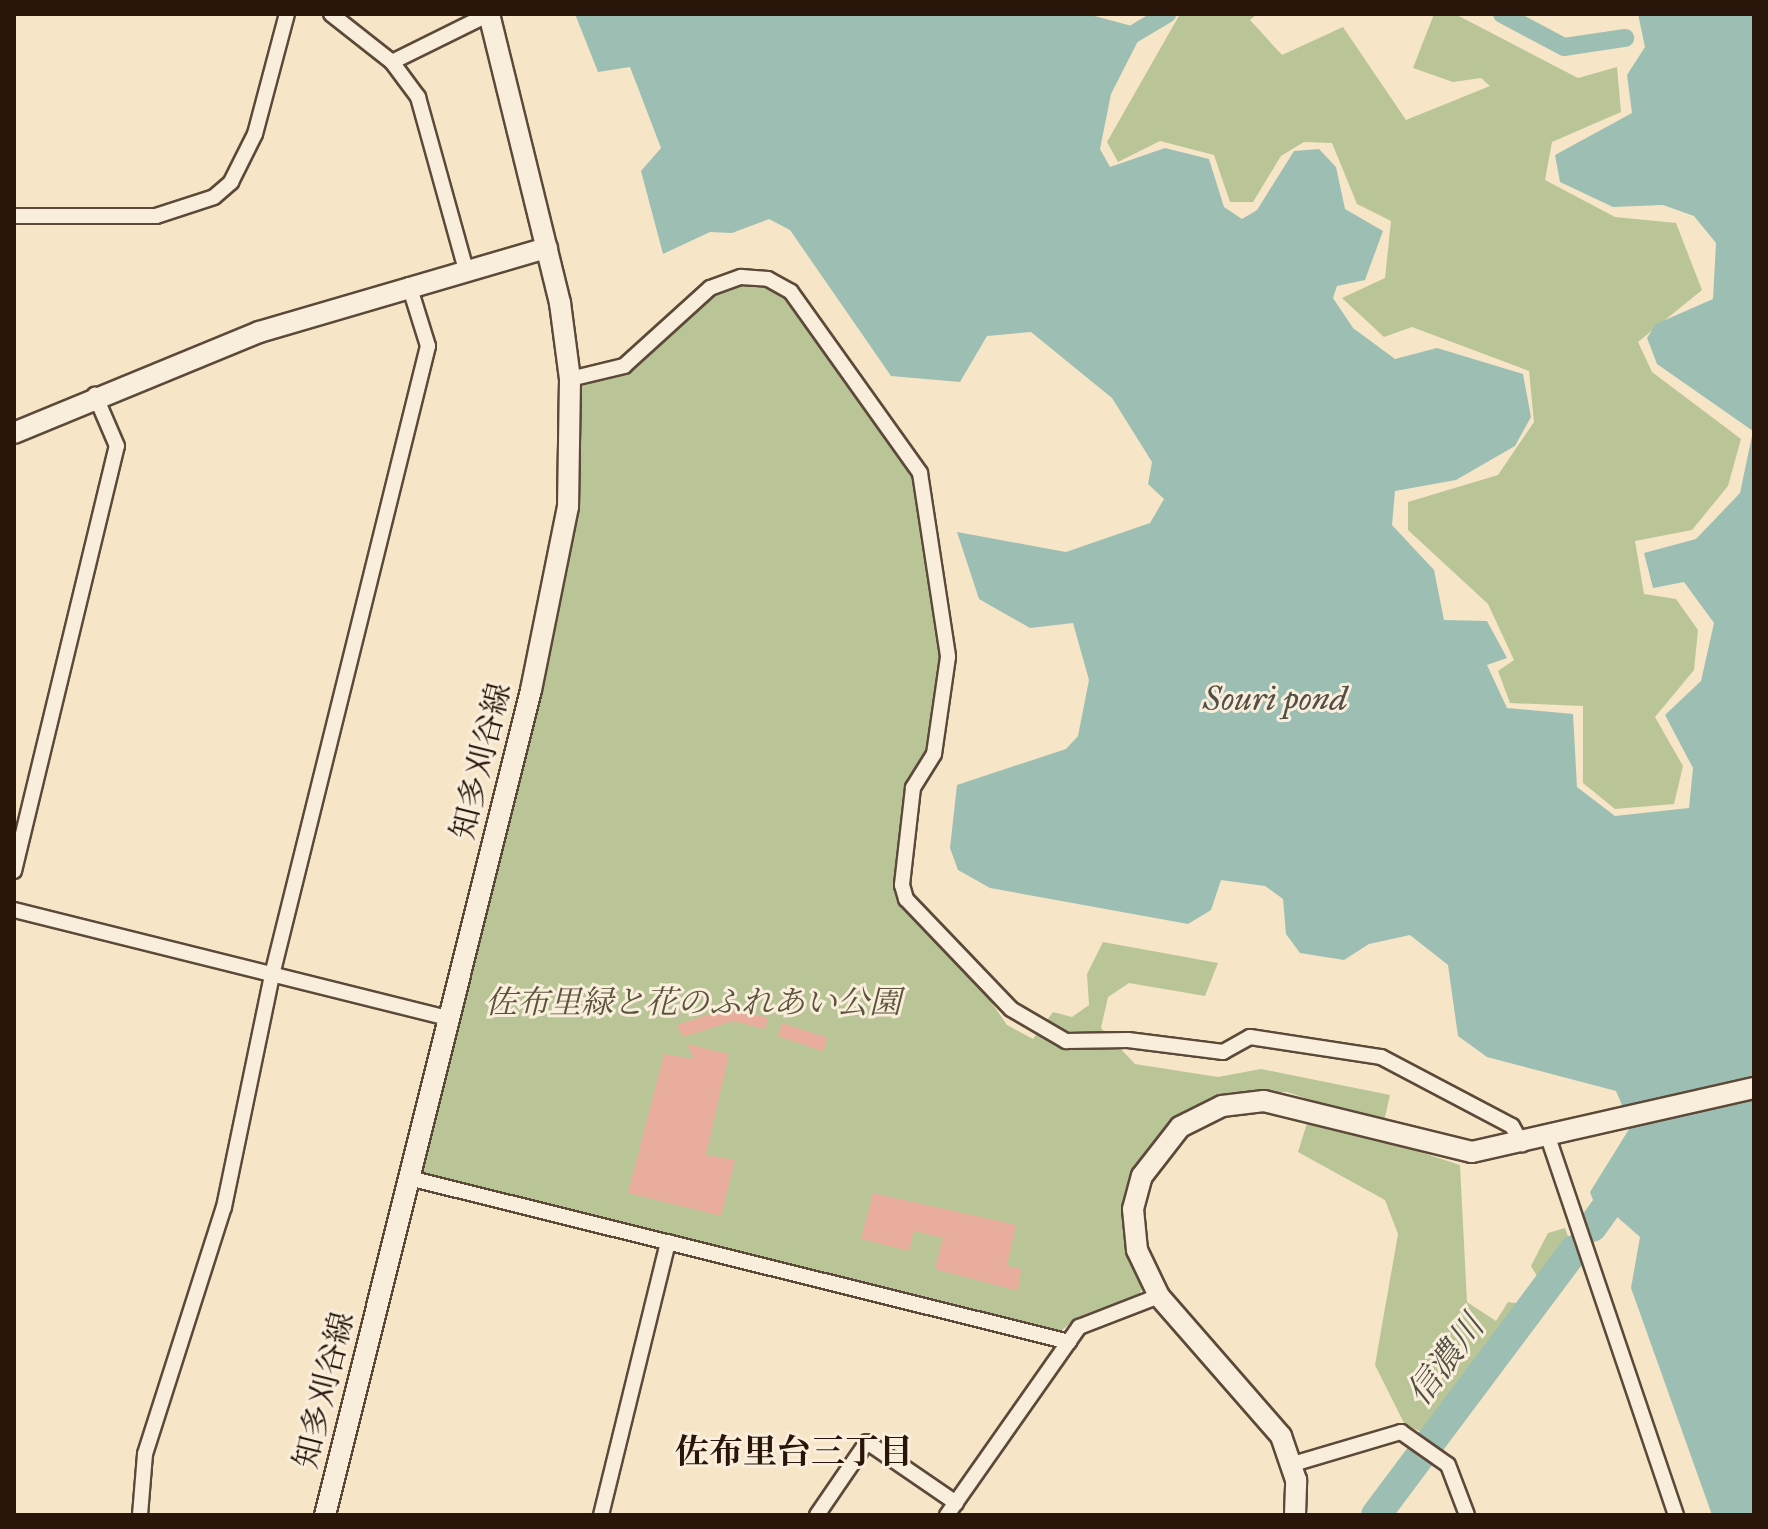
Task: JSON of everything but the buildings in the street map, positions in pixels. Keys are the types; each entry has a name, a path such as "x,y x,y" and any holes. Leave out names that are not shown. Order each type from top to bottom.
{"street":[{"path":"14,216 156,216 214,197 231,182 255,134 287,14"},
{"path":"331,14 392,62 426,116 466,270"},
{"path":"392,62 489,14"},
{"name":"知多刈谷線","path":"325,1515 555,587 571,466 570,379 547,248 489,14"},
{"path":"14,433 95,395 259,332 409,285 547,248"},
{"path":"570,379 624,366 710,288 741,277 768,279 791,292 920,473 948,657 934,754 913,788 902,885 906,899 1011,1009 1066,1041 1128,1040 1223,1052 1250,1037 1381,1057 1512,1126 1522,1144"},
{"path":"140,1515 145,1454 224,1207 272,975 428,346 409,285"},
{"path":"14,871 117,446 95,395"},
{"path":"14,910 450,1019"},
{"path":"1295,1515 1293,1464 1266,1415 1159,1296 1137,1250 1136,1194 1161,1146 1197,1117 1264,1101 1472,1152 1522,1144 1754,1088"},
{"path":"1548,1137 1676,1515"},
{"path":"409,1178 1069,1342"},
{"path":"601,1515 668,1242"},
{"path":"817,1515 867,1442 952,1509 1079,1327 1159,1296"},
{"path":"1293,1464 1373,1436 1401,1432 1448,1465 1467,1515"}],"green space":[{"path":"1180,14 1257,14 1250,20 1282,55 1343,27 1406,120 1490,86 1481,78 1453,82 1413,68 1434,14 1455,14 1578,78 1617,67 1621,112 1552,142 1545,180 1615,217 1676,223 1702,290 1638,342 1652,372 1741,439 1728,486 1692,530 1635,541 1644,594 1676,599 1698,630 1694,670 1655,717 1683,766 1674,804 1615,809 1583,783 1583,706 1510,703 1498,671 1514,660 1488,604 1408,530 1408,502 1498,475 1534,422 1529,371 1412,327 1384,337 1342,298 1385,278 1391,221 1357,204 1332,143 1304,142 1281,156 1253,202 1230,202 1214,155 1160,141 1118,162 1107,142"},
{"name":"佐布里緑と花のふれあい公園","path":"741,277 781,285 920,473 949,629 934,754 908,777 901,904 976,980 1007,1025 1033,1039 1053,1012 1072,1017 1089,1005 1087,974 1103,942 1218,963 1205,996 1129,983 1108,997 1101,1028 1135,1064 1218,1077 1261,1069 1390,1095 1380,1139 1460,1165 1467,1302 1496,1321 1508,1302 1531,1305 1543,1286 1531,1266 1548,1233 1565,1228 1576,1259 1429,1435 1405,1425 1375,1365 1398,1234 1385,1200 1298,1152 1314,1101 1287,1092 1231,1092 1170,1121 1134,1169 1125,1195 1122,1224 1142,1289 1137,1299 1075,1319 1061,1331 439,1178 409,1178 555,587 570,379 624,366 676,317"}],"water":[{"name":"Souri pond","path":"575,14 1087,14 1132,26 1139,39 1111,94 1100,149 1110,167 1165,148 1209,159 1224,207 1242,219 1257,210 1294,151 1319,149 1336,167 1345,209 1383,231 1365,280 1337,286 1333,298 1353,328 1395,359 1437,348 1523,374 1531,417 1515,446 1456,480 1395,491 1392,525 1434,570 1444,620 1487,621 1507,658 1487,665 1507,708 1573,714 1577,787 1615,816 1689,808 1693,768 1665,715 1701,681 1714,623 1684,582 1653,588 1644,553 1696,539 1740,493 1753,431 1657,364 1647,338 1656,324 1713,299 1716,243 1694,216 1663,205 1613,207 1560,182 1555,155 1632,113 1627,75 1645,47 1638,14 1754,14 1754,1515 1712,1515 1631,1288 1640,1237 1615,1215 1597,1211 1590,1192 1631,1126 1616,1091 1487,1057 1458,1036 1448,965 1410,935 1369,944 1344,960 1300,953 1286,934 1283,899 1265,886 1221,880 1211,910 1188,924 990,888 958,870 950,848 957,785 1066,749 1078,736 1089,680 1073,623 1030,628 979,599 957,532 1066,552 1150,523 1164,499 1148,484 1152,462 1112,398 1031,332 987,336 960,382 891,376 790,230 769,219 732,233 710,232 663,254 641,171 661,148 630,67 598,72"}],"waterway":[{"path":"1115,45 1167,14"},
{"path":"1502,14 1564,47 1625,38"},
{"name":"信濃川","path":"1592,1227 1618,1191 1633,1189"},
{"name":"信濃川","path":"1376,1515 1574,1250"}],"district":[{"name":"佐布里台三丁目","path":"794,1452"}]}
